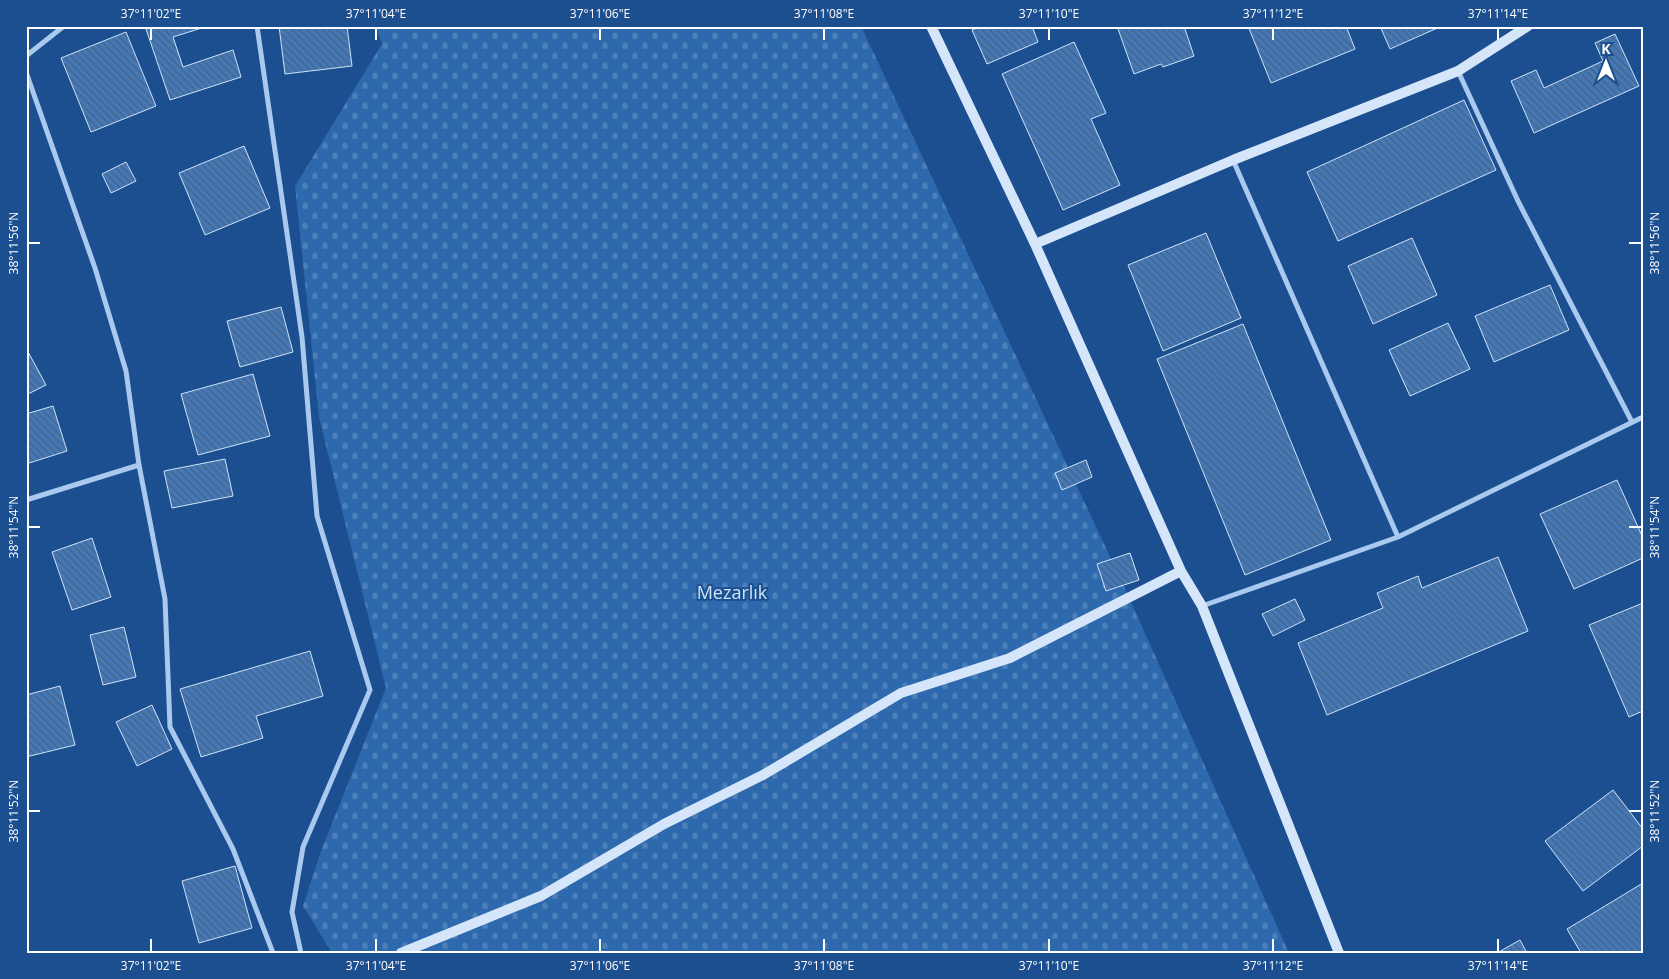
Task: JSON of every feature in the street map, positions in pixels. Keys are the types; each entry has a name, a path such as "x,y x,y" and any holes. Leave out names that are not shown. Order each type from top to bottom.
{"street":[{"path":"26,56 64,26"},
{"path":"257,26 302,337 317,516 370,690 303,847 292,912 301,953"},
{"path":"931,26 1035,244 1181,571 1202,606 1339,953"},
{"path":"1035,244 1233,160 1458,71 1528,26"},
{"path":"1458,71 1518,201 1632,422"},
{"path":"26,72 95,268 126,371 139,465 165,599 170,727 233,849 273,953"},
{"path":"1233,160 1398,538"},
{"path":"1202,606 1398,538 1643,417"},
{"path":"26,500 139,465"},
{"path":"401,953 541,896 664,824 763,776 901,692 1010,658 1181,571"}],"green space":[{"name":"Mezarlık","path":"376,26 861,26 1121,580 1289,953 332,953 303,906 321,851 386,688 319,417 295,186 382,44"}],"building":[{"path":"145,26 208,26 173,37 183,67 233,50 241,77 170,100"},
{"path":"279,26 347,26 352,66 285,74"},
{"path":"982,26 1032,26 1038,42 987,64 972,30"},
{"path":"1117,26 1184,26 1194,56 1163,67 1161,64 1134,74"},
{"path":"1248,26 1346,26 1355,49 1271,83"},
{"path":"1380,26 1442,26 1390,49"},
{"path":"126,32 156,106 91,132 61,58"},
{"path":"1615,34 1639,86 1534,133 1511,81 1536,70 1544,88 1603,61 1595,43"},
{"path":"1074,42 1106,113 1091,119 1120,185 1063,210 1002,74"},
{"path":"1464,100 1496,170 1338,241 1307,172"},
{"path":"244,146 270,208 205,235 179,173"},
{"path":"126,162 136,181 111,193 102,174"},
{"path":"1206,233 1241,318 1163,351 1128,265"},
{"path":"1412,238 1437,295 1373,324 1348,266"},
{"path":"1550,285 1569,330 1494,362 1475,316"},
{"path":"281,307 293,352 240,367 227,321"},
{"path":"1448,323 1470,369 1410,396 1389,350"},
{"path":"1243,324 1331,540 1245,575 1157,359"},
{"path":"26,348 46,385 26,395"},
{"path":"253,374 270,436 198,455 181,394"},
{"path":"53,406 67,451 26,464 26,414"},
{"path":"225,459 233,496 172,508 164,471"},
{"path":"1086,460 1092,477 1062,490 1055,473"},
{"path":"1617,480 1643,538 1643,558 1574,589 1540,514"},
{"path":"92,538 111,597 72,610 52,552"},
{"path":"1130,553 1139,580 1106,591 1097,564"},
{"path":"1498,557 1528,631 1327,715 1298,643 1383,608 1377,593 1418,576 1422,588"},
{"path":"1295,599 1305,620 1273,636 1262,614"},
{"path":"1643,603 1643,711 1629,717 1589,625"},
{"path":"124,627 136,677 103,685 90,635"},
{"path":"310,651 323,696 256,716 263,738 201,757 180,689"},
{"path":"60,686 75,745 26,757 26,695"},
{"path":"152,705 172,749 137,766 116,722"},
{"path":"1613,790 1643,829 1643,846 1583,891 1545,841"},
{"path":"235,866 252,928 199,943 182,881"},
{"path":"1643,883 1643,953 1581,953 1567,929"},
{"path":"1520,940 1527,953 1497,953"}]}
